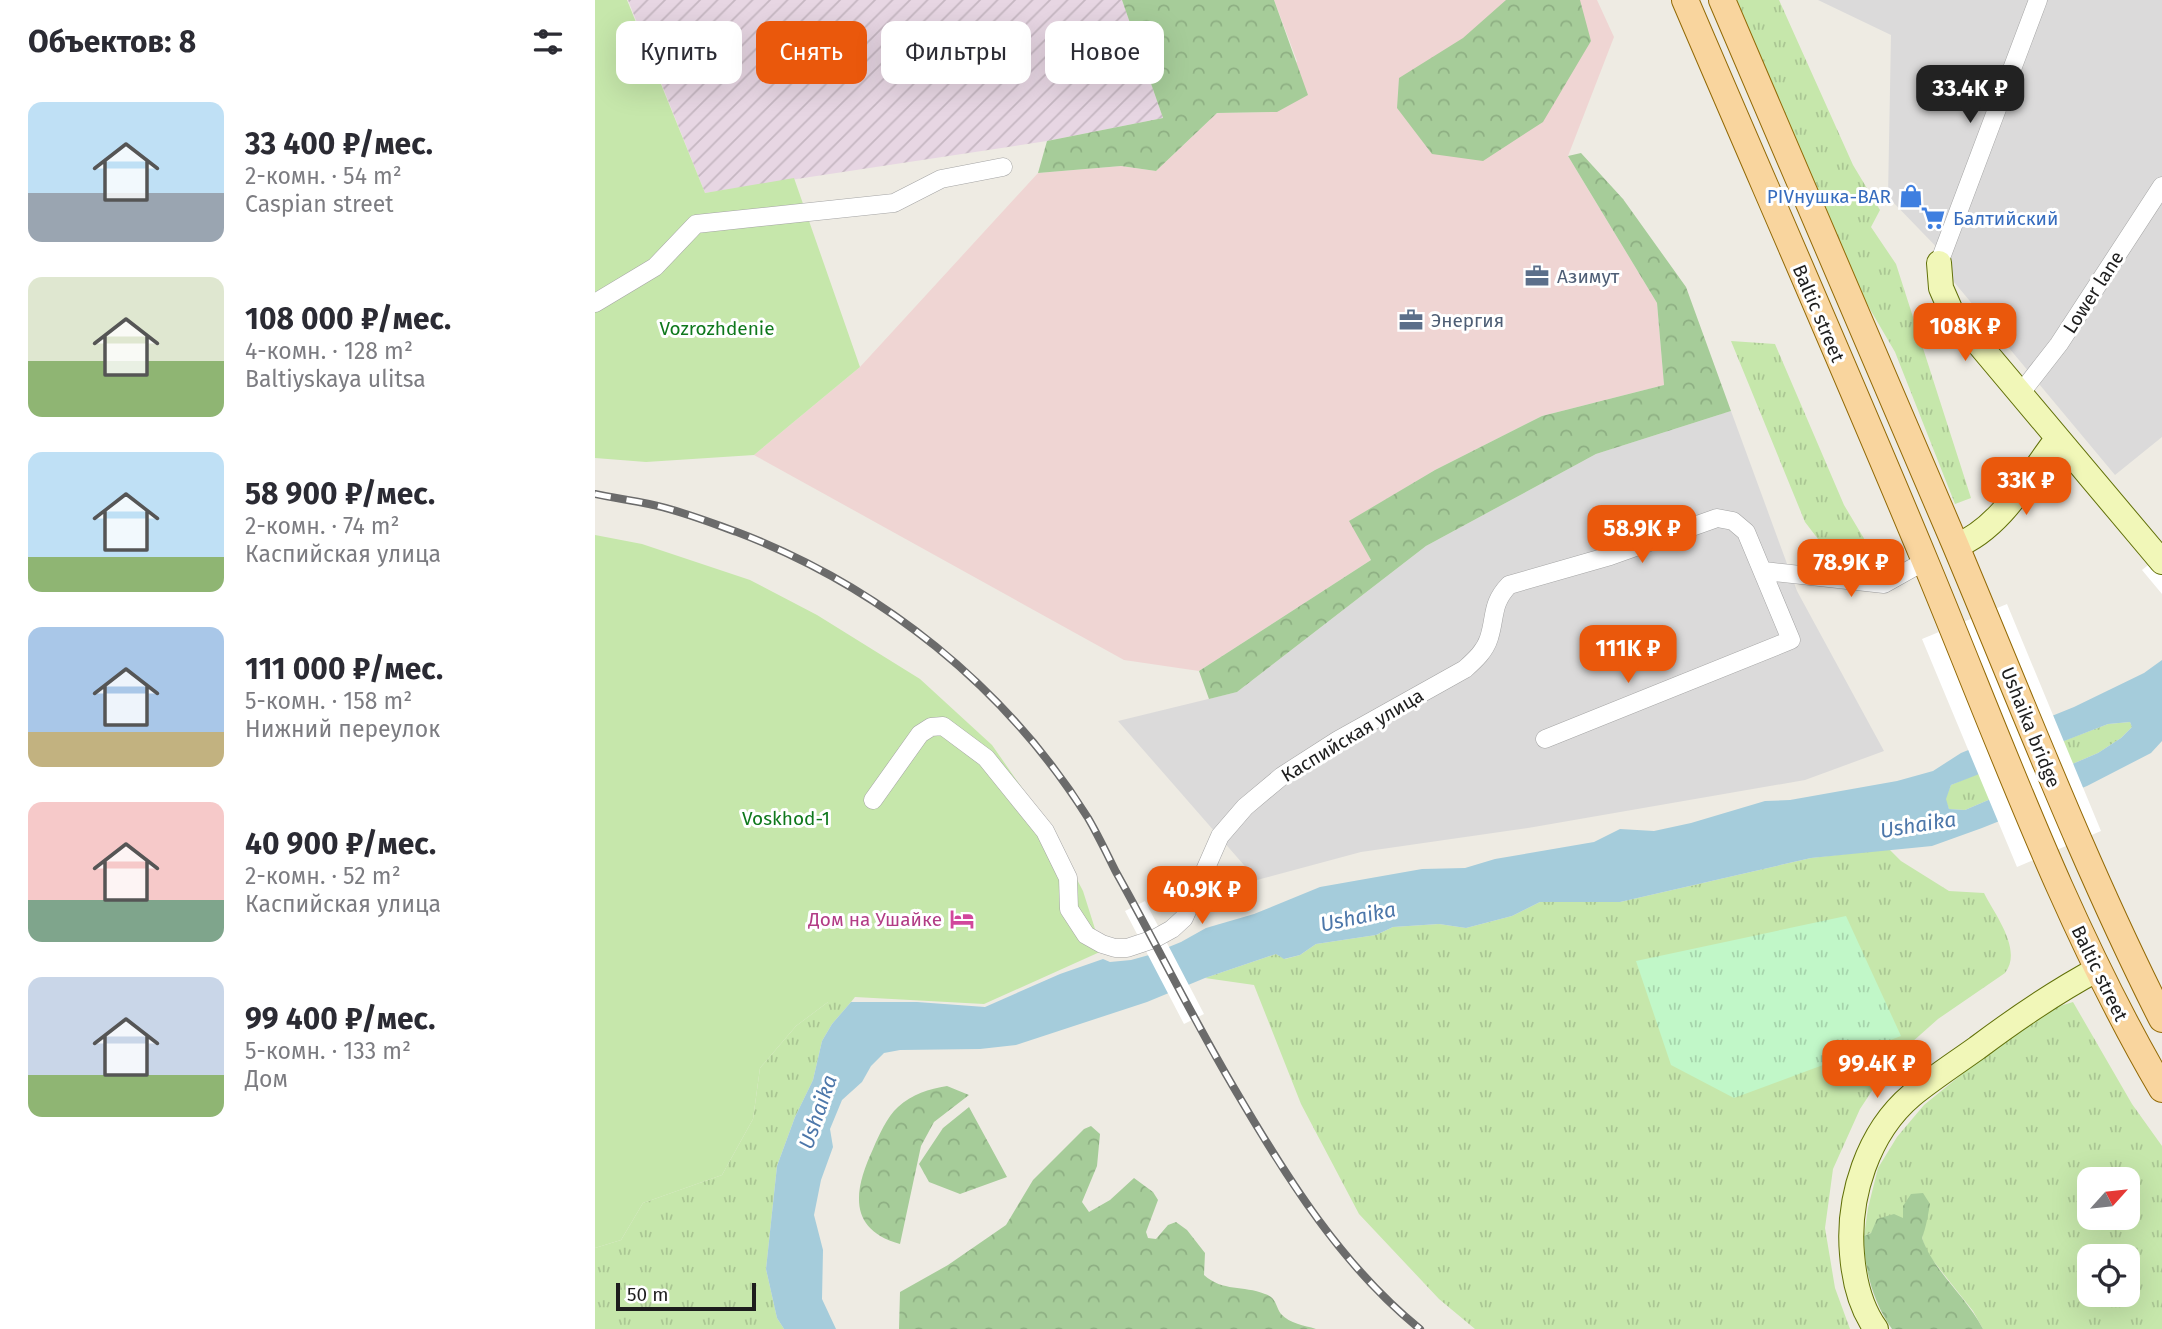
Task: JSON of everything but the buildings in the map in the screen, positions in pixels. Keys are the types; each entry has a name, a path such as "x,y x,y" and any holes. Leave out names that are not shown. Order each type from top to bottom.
{"main road":[{"name":"Baltic street","path":"1685,0 1951,626"},
{"name":"Baltic street","path":"1723,0 1983,613"},
{"name":"Ushaika bridge","path":"1983,613 2078,842"},
{"name":"Ushaika bridge","path":"1951,626 2044,855"},
{"name":"Baltic street","path":"2078,842 2125,946 2162,1019"},
{"name":"Baltic street","path":"2044,855 2130,1035 2162,1089"}],"street":[{"path":"2038,0 1939,263 1941,288 1951,311 2160,559"},
{"path":"595,303 655,267 696,224 894,203 941,179 1003,167"},
{"name":"Lower lane","path":"2019,394 2059,344 2162,186"},
{"path":"1956,546 1971,540 1993,523 2057,439"},
{"name":"Каспийская улица","path":"873,800 920,734 931,727 943,726 986,758 1045,831 1068,878 1069,909 1086,934 1102,944 1127,948 1154,939 1172,929 1184,918 1220,836 1245,807 1282,776 1338,740 1465,669 1480,655 1489,638 1493,610 1500,595 1509,585 1610,556 1717,518 1733,521 1746,532 1763,571"},
{"path":"1545,739 1791,640 1763,571 1884,584 1925,561"},
{"path":"1876,1329 1859,1294 1850,1236 1860,1179 1869,1152 1882,1131 1911,1096 2042,1000 2098,969"}],"shaded area":[{"path":"628,0 1122,0 1129,21 1045,21 1045,84 1151,84 1163,118 1047,141 705,193 662,84 742,84 742,21 636,21"},
{"path":"1274,0 1597,0 1614,37 1568,156 1657,303 1664,385 1542,416 1435,470 1350,521 1371,560 1199,671 1124,660 754,455 860,367 1038,173 1121,166 1156,171 1217,113 1277,112 1297,61"},
{"path":"1818,0 2162,0 2162,437 2115,475 1949,276 1951,262 1888,197 1891,35"},
{"path":"1731,411 1797,591 1884,751 1805,780 1528,828 1361,852 1257,880 1118,721 1237,692 1426,546 1596,454"}],"green space":[{"name":"Vozrozhdenie","path":"595,0 627,0 635,21 616,21 616,84 661,84 705,193 794,178 860,367 754,455 646,462 595,458"},
{"path":"1122,0 1274,0 1308,95 1277,112 1217,113 1156,171 1121,166 1038,173 1047,141 1163,118 1151,84 1164,84 1164,21 1129,21"},
{"path":"1506,0 1580,0 1591,41 1543,122 1483,161 1432,154 1397,108 1399,78 1463,38"},
{"path":"1733,0 1779,0 1853,165 1880,210 1871,227 1896,264 1971,498 1955,504 1895,352 1846,268"},
{"path":"1581,153 1623,199 1686,287 1731,411 1596,454 1426,546 1237,692 1209,699 1199,671 1371,560 1349,521 1435,470 1542,416 1664,385 1657,303 1568,156"},
{"path":"1731,341 1775,344 1844,505 1872,552 1865,561 1831,556 1805,522"},
{"name":"Voskhod-1","path":"595,535 642,544 750,580 817,615 920,679 992,745 1050,828 1083,891 1102,951 984,1004 855,997 851,1002 828,1002 796,1026 760,1068 753,1119 722,1175 643,1203 621,1240 595,1248"},
{"path":"2130,722 2132,727 2121,738 2098,753 1965,810 1949,809 1945,799 1951,785 2108,724"},
{"path":"1889,849 1901,861 1949,891 1984,893 2005,933 2011,954 2005,973 1938,1019 1893,1059 1860,1109 1833,1169 1825,1228 1835,1288 1850,1329 1475,1329 1439,1299 1359,1214 1301,1104 1254,985 1205,978 1276,954 1285,959 1300,955 1316,944 1376,935 1393,927 1439,924 1466,928 1512,916 1540,902 1620,902 1811,858"},
{"path":"1846,916 1901,1036 1734,1098 1671,1065 1636,961"},
{"path":"828,1002 851,1002 832,1024 822,1041 813,1080 795,1117 777,1166 766,1269 777,1318 784,1329 595,1329 595,1248 621,1240 643,1203 722,1175 753,1119 760,1068 796,1026"},
{"path":"2073,1002 2132,1104 2162,1146 2162,1329 1983,1329 1973,1311 1927,1253 1922,1238 1927,1216 1903,1218 1864,1236 1878,1168 1897,1137 1924,1105 2037,1013"},
{"path":"947,1086 969,1095 934,1122 921,1146 900,1244 871,1229 863,1218 859,1206 862,1179 878,1138 894,1111 915,1095"},
{"path":"969,1107 1007,1177 960,1194 929,1182 919,1164 943,1128"},
{"path":"1091,1126 1100,1134 1097,1166 1082,1202 1089,1212 1110,1200 1134,1178 1153,1192 1158,1200 1146,1232 1148,1238 1156,1239 1168,1225 1176,1222 1187,1230 1205,1253 1204,1275 1218,1284 1257,1291 1269,1296 1285,1317 1316,1329 899,1329 900,1292 948,1265 1006,1225 1033,1180 1084,1129"},
{"path":"1923,1193 1930,1204 1922,1238 1927,1250 1983,1329 1892,1329 1880,1308 1868,1273 1864,1236 1871,1233 1877,1219 1894,1214 1903,1218 1903,1206 1911,1194"}],"water":[{"name":"Ushaika","path":"2162,660 2162,741 2151,753 2087,786 1932,846 1811,858 1620,902 1540,902 1512,916 1466,928 1439,924 1393,927 1376,935 1316,944 1300,955 1284,959 1276,954 1205,978 1147,1002 1016,1045 884,1053 871,1066 862,1082 842,1100 830,1129 833,1147 821,1180 814,1215 823,1250 822,1299 836,1329 784,1329 777,1318 766,1269 777,1166 795,1117 813,1080 822,1041 832,1024 851,1002 917,1002 985,1007 1060,974 1103,959 1110,962 1149,955 1206,928 1254,914 1320,887 1422,869 1465,868 1495,859 1594,842 1620,829 1654,831 1765,801 1790,800 1897,781 1933,771 1961,753 2074,707 2144,673","holes":["2130,722 2132,727 2098,753 1965,810 1949,809 1946,799 1951,785 2108,724"]}],"pier":[{"path":"2162,554 2162,594 2142,570"},
{"path":"2007,604 2101,831 2017,867 1922,639"},
{"path":"1145,901 1204,1014 1184,1024 1125,911"}],"railway":[{"path":"595,494 683,513 790,555 841,581 890,612 936,646 979,684 1019,726 1055,770 1088,818 1221,1066 1296,1188 1366,1278 1420,1329"}],"place":[{"name":"PIVнушка-BAR","path":"1911,196"},
{"name":"Балтийский","path":"1933,218"},
{"name":"Азимут","path":"1537,276"},
{"name":"Энергия","path":"1411,320"},
{"name":"Дом на Ушайке","path":"962,919"}]}
